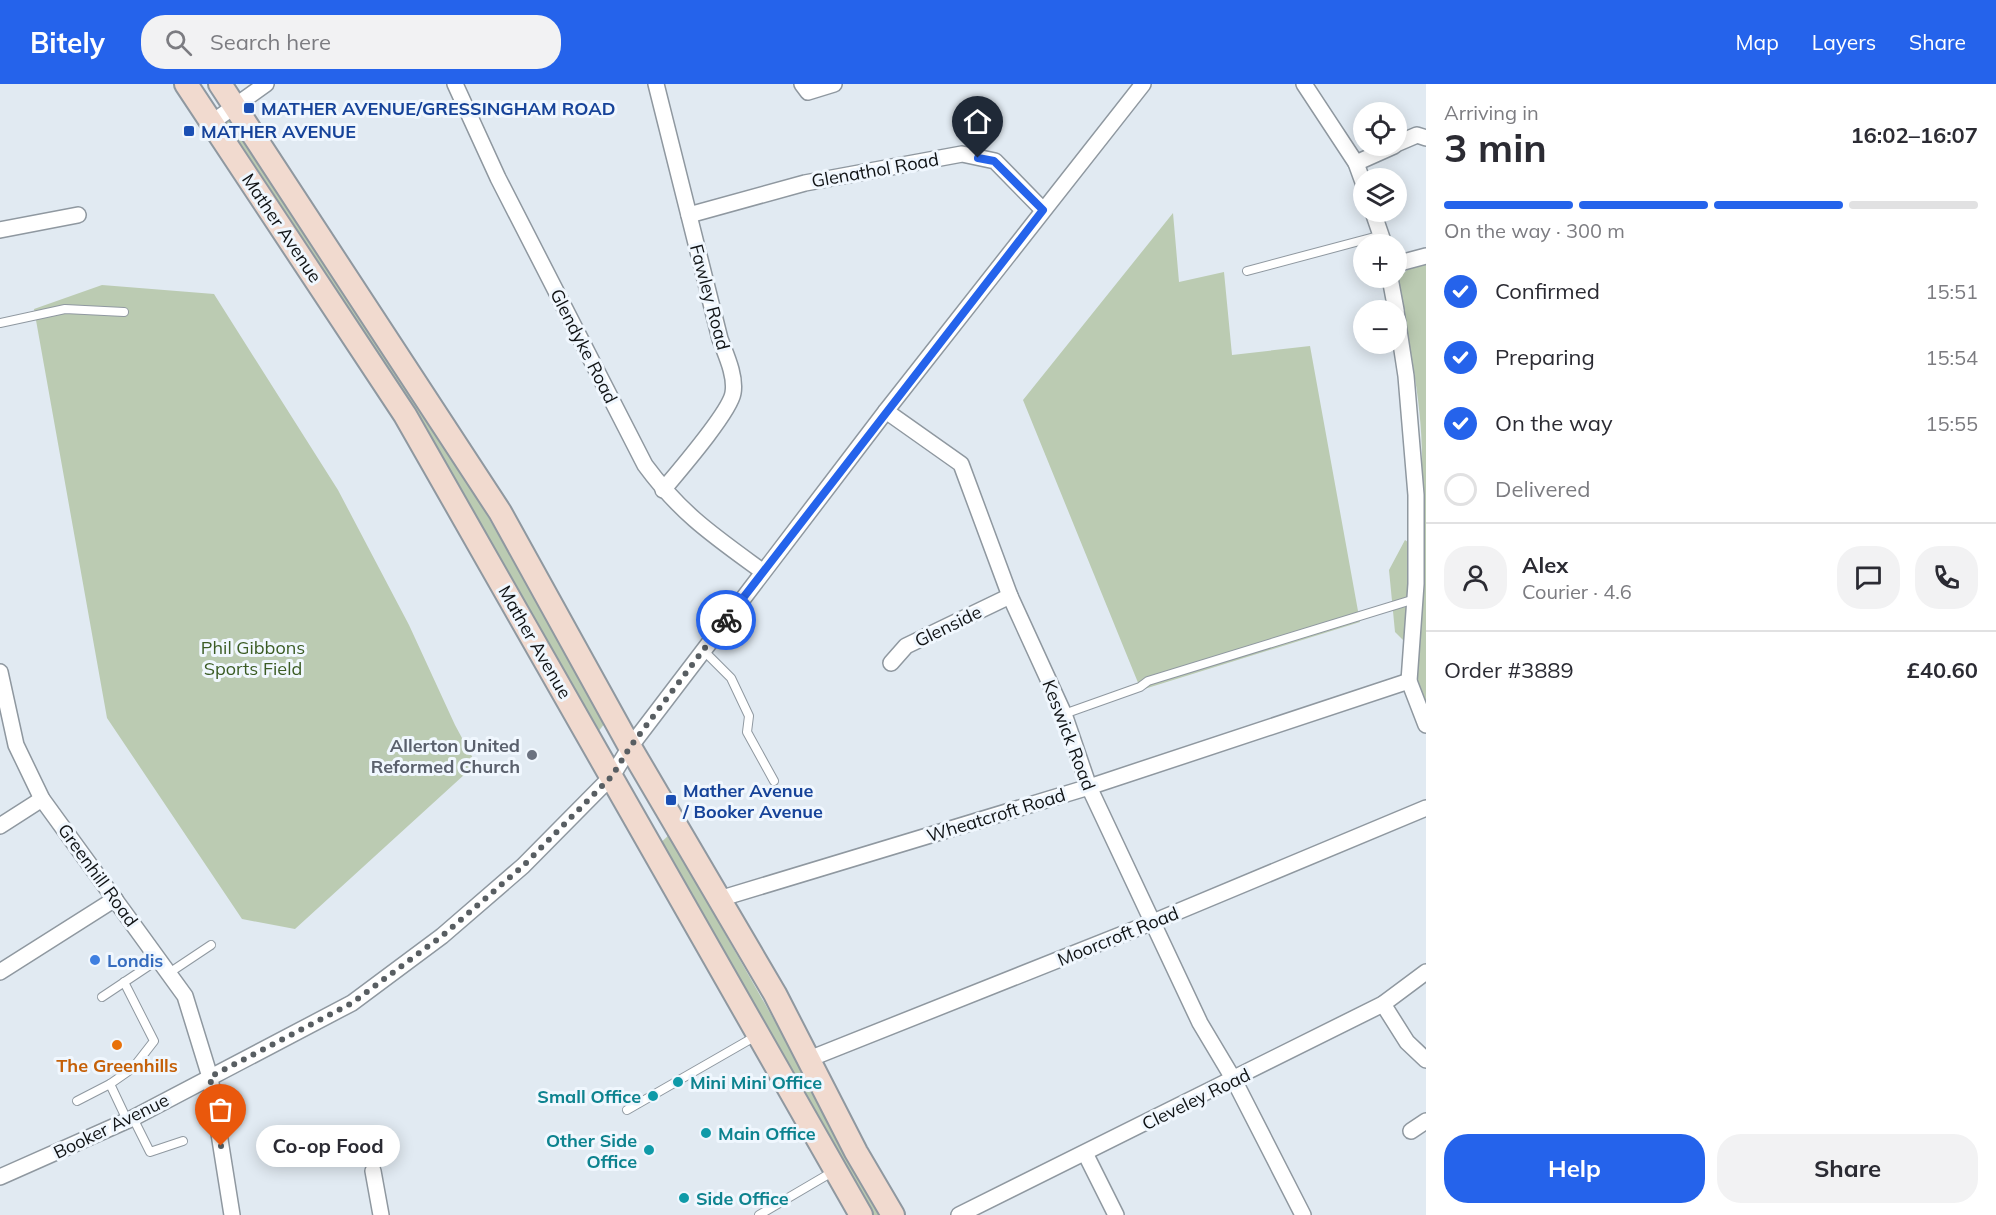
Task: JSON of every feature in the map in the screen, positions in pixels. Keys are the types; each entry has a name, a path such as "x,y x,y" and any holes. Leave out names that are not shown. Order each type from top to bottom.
{"main road":[{"name":"Mather Avenue","path":"186,84 405,414 861,1215"},
{"name":"Mather Avenue","path":"220,84 500,512 630,747 775,994 856,1152 893,1215"}],"street":[{"path":"211,123 266,84"},
{"name":"Glendyke Road","path":"455,84 498,178 645,465 663,490 692,520 762,571"},
{"name":"Fawley Road","path":"656,84 730,368 733,394 712,429 663,490"},
{"path":"802,84 808,92 834,84"},
{"name":"Booker Avenue","path":"2,1171 130,1119 352,1003 424,949 523,866 612,776 630,747 762,571 1143,84"},
{"path":"1304,84 1358,168"},
{"path":"1407,140 1417,135 1426,138"},
{"name":"Glenathol Road","path":"689,215 805,183 962,154 994,161 1043,210"},
{"path":"1356,164 1372,156"},
{"path":"0,230 78,215"},
{"path":"1407,261 1426,256"},
{"path":"1403,354 1421,526 1409,681 1426,725"},
{"name":"Keswick Road","path":"886,411 961,464 1010,596 1064,714 1089,787 1200,1023 1234,1080 1303,1215"},
{"name":"Glenside","path":"891,663 906,646 1010,596"},
{"name":"Greenhill Road","path":"0,672 16,745 42,799 185,996 210,1077 232,1215"},
{"name":"Wheatcroft Road","path":"718,898 1089,787 1409,681"},
{"path":"0,826 42,799"},
{"name":"Moorcroft Road","path":"808,1059 1153,922 1426,808"},
{"path":"0,972 115,899"},
{"name":"Cleveley Road","path":"959,1215 1383,1004 1426,972"},
{"path":"1383,1004 1407,1042 1426,1060"},
{"path":"1411,1131 1426,1121"},
{"path":"1084,1153 1116,1215"},
{"path":"373,1171 381,1215"}],"lane":[{"path":"1247,271 1353,247"},
{"path":"0,323 64,309 124,312"},
{"path":"1064,714 1140,687 1148,681 1415,599"},
{"path":"703,650 731,678 749,716 747,732 774,781"},
{"path":"169,973 211,945"},
{"path":"102,997 159,959"},
{"path":"76,1101 110,1084 133,1068 154,1041 124,982"},
{"path":"627,1110 759,1033"},
{"path":"110,1084 150,1152 183,1141"},
{"path":"759,1215 835,1170"}],"green space":[{"path":"231,115 474,492 605,723 594,737 218,124"},
{"path":"1173,213 1179,282 1224,272 1232,355 1310,346 1360,622 1141,690 1023,400"},
{"path":"1426,263 1426,725 1409,681 1411,648 1395,632 1389,570 1405,540 1415,547 1422,474 1420,418 1407,333 1407,300 1401,300 1399,288 1407,288 1407,270"},
{"name":"Phil Gibbons Sports Field","path":"102,285 214,294 338,490 409,625 455,725 476,764 295,929 242,919 107,718 34,309"},
{"path":"669,835 885,1215 866,1215 657,846"}],"way so far":[{"path":"221,1146 210,1077 352,1003 442,936 523,866 612,776 630,747 726,620"}],"place":[{"name":"MATHER AVENUE/GRESSINGHAM ROAD","path":"249,108"},
{"name":"MATHER AVENUE","path":"189,131"},
{"name":"Allerton United Reformed Church","path":"532,755"},
{"name":"Mather Avenue / Booker Avenue","path":"671,800"},
{"name":"Londis","path":"95,960"},
{"name":"The Greenhills","path":"117,1045"},
{"name":"Mini Mini Office","path":"678,1082"},
{"name":"Small Office","path":"653,1096"},
{"name":"Main Office","path":"706,1133"},
{"name":"Co-op Food","path":"221,1146"},
{"name":"Other Side Office","path":"649,1150"},
{"name":"Side Office","path":"684,1198"}],"route":[{"path":"726,620 1043,210 994,161 978,158"}]}
